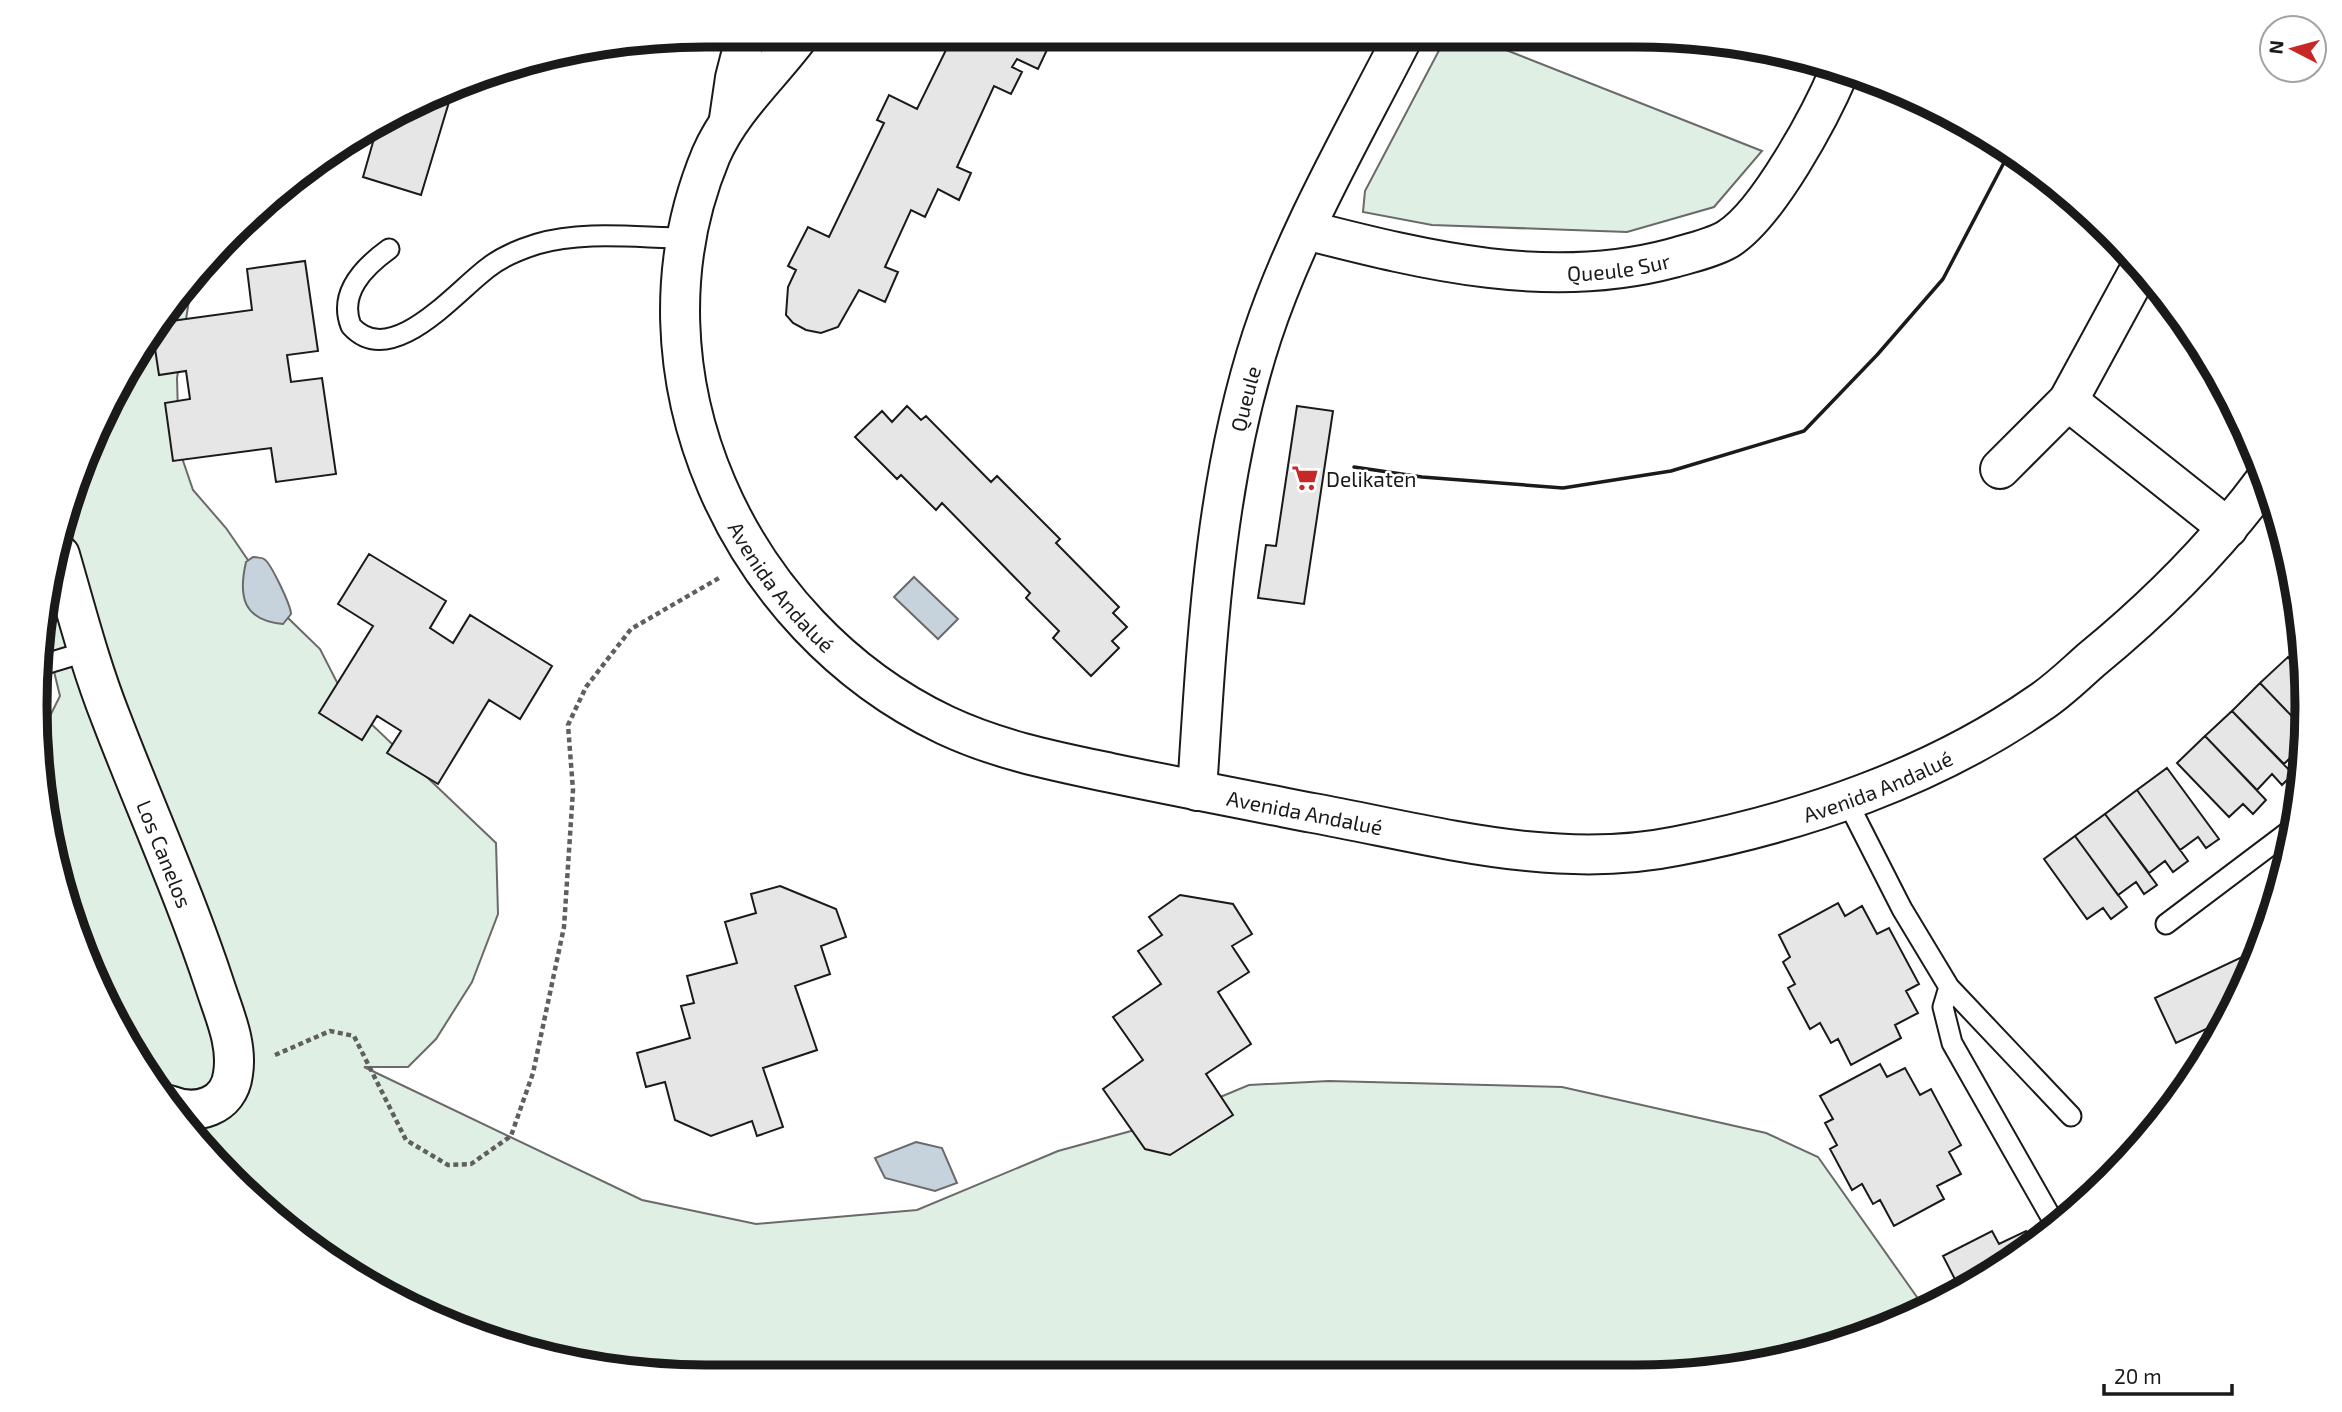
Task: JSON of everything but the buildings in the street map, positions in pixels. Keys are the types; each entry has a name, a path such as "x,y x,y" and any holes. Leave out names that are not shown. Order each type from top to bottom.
{"street":[{"name":"Avenida Andalué","path":"729,119 734,78 743,47"},
{"name":"Avenida Andalué","path":"790,47 729,119 710,157 688,238 682,292 683,346 690,399 714,482 753,558 783,598 827,644 899,699 945,725 1021,753 1197,791 1533,853 1583,855 1673,847 1721,836 1878,788 1962,749 2039,704 2140,619 2197,564 2258,489"},
{"name":"Queule","path":"1197,791 1212,585 1230,457 1262,334 1306,230 1398,47"},
{"name":"Queule Sur","path":"1306,230 1413,257 1507,271 1593,272 1641,267 1689,254 1729,239 1758,209 1806,139 1836,79"},
{"path":"2000,469 2068,401 2135,277"},
{"path":"2068,401 2228,528"},
{"name":"Los Canelos","path":"63,565 109,715 203,950 232,1038 233,1076"},
{"path":"184,1108 196,1111 209,1107 229,1089 233,1076"}],"lane":[{"path":"389,249 371,262 357,278 347,305 351,326 368,339 379,340 404,333 424,322 443,309 491,265 539,243 564,238 688,238"},
{"path":"49,663 88,651"},
{"path":"1846,799 1902,909 1950,987 2071,1116"},
{"path":"2166,924 2282,837"},
{"path":"1950,987 1943,1007 1952,1043 2051,1217"}],"path":[{"path":"233,1076 330,1031 354,1036 406,1140 448,1165 471,1164 511,1136 533,1073 564,927 573,790 568,725 586,687 631,629 753,558"}],"green space":[{"path":"1441,47 1498,47 1762,151 1714,207 1627,232 1432,225 1363,212 1365,191"},
{"path":"189,297 177,378 179,449 193,490 226,528 287,617 320,649 346,700 496,843 498,914 472,982 436,1039 408,1067 364,1067 642,1200 756,1224 917,1210 1058,1151 1153,1125 1249,1085 1329,1081 1562,1087 1766,1133 1818,1157 1919,1301 1848,1330 1765,1352 1722,1359 1636,1365 706,1365 620,1359 577,1352 494,1330 415,1297 340,1254 305,1229 240,1172 183,1107 158,1072 115,997 97,958 70,876 60,835 49,749 48,721 60,696 50,654 53,620 60,577 82,494 115,415 158,340"}],"shaded area":[{"path":"253,557 267,562 276,576 291,614 283,624 259,618 246,605 244,575 246,562"},
{"path":"914,577 958,619 938,639 894,597"},
{"path":"916,1142 942,1148 957,1183 935,1191 885,1178 875,1158"}],"wall":[{"path":"1354,467 1422,477 1563,488 1671,471 1804,431 1877,355 1943,279 2005,160"}],"place":[{"name":"Delikaten","path":"1305,478"}]}
